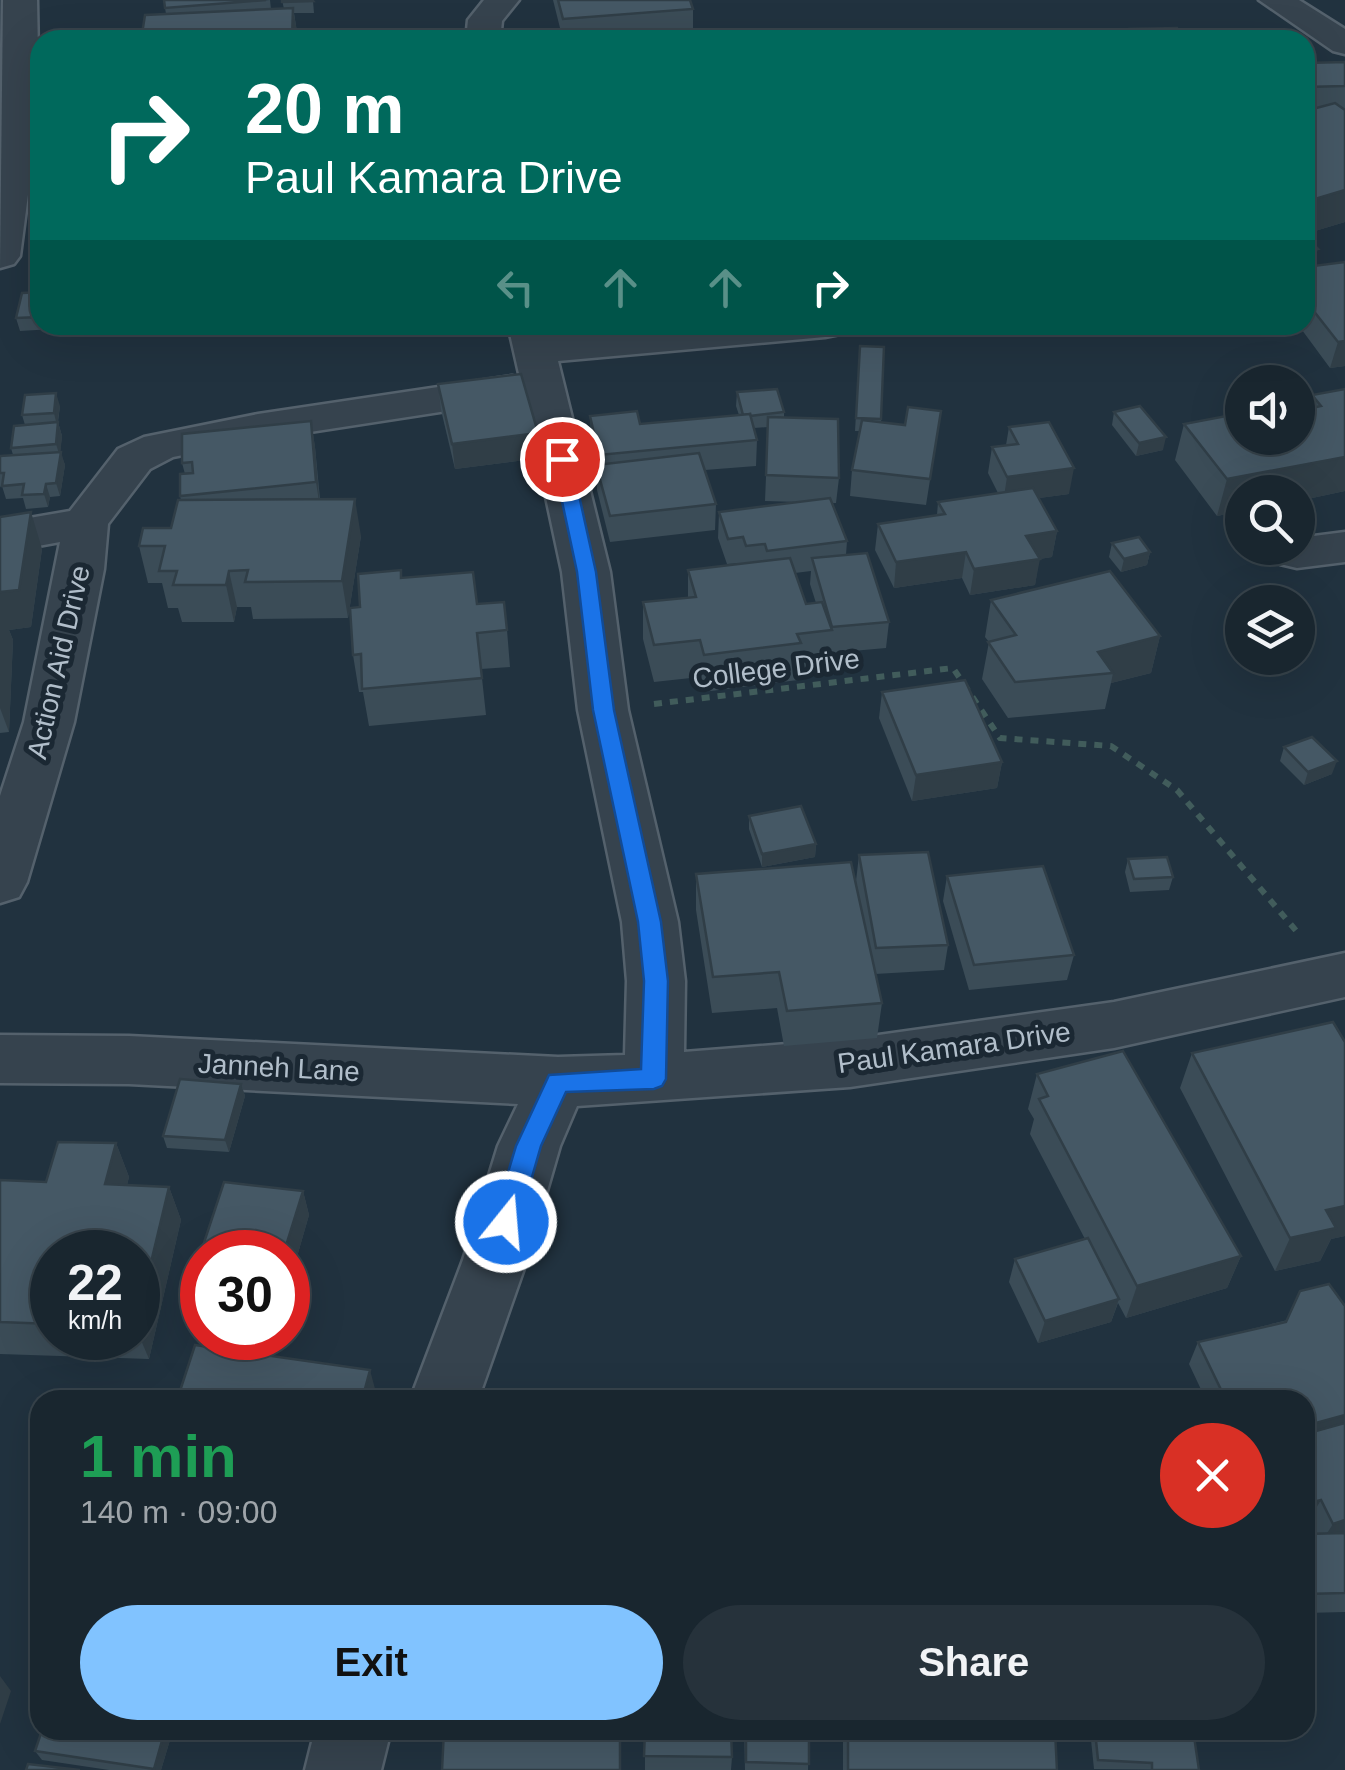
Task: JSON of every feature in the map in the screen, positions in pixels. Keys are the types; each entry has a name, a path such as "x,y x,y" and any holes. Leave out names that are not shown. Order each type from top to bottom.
{"street":[{"path":"0,256 21,110 20,0"},
{"path":"1276,0 1345,44"},
{"path":"85,523 134,459 160,446 258,427 537,353 722,335"},
{"path":"537,353 586,572 604,710 650,922 656,981 654,1079"},
{"name":"Action Aid Drive","path":"0,538 85,523 80,568 49,722 0,882"},
{"path":"1315,551 1345,548"},
{"name":"Paul Kamara Drive","path":"558,1082 654,1079 850,1062 1114,1025 1342,984"},
{"name":"Janneh Lane","path":"0,1059 129,1060 558,1082"},
{"path":"448,1390 495,1260 529,1146 558,1082"},
{"path":"343,1770 350,1740"}],"path":[{"name":"College Drive","path":"604,710 953,668 1000,738 1111,746 1177,790 1342,984"}],"building":[{"path":"164,0 266,0 165,8"},
{"path":"558,0 690,0 693,9 563,19"},
{"path":"293,8 292,30 143,30 145,15"},
{"path":"1177,28 1178,30 1130,30"},
{"path":"1345,62 1345,86 1315,87 1315,63"},
{"path":"1335,103 1345,110 1345,190 1315,199 1315,108"},
{"path":"1345,262 1345,341 1338,342 1315,313 1315,266"},
{"path":"22,293 30,293 30,317 16,318"},
{"path":"860,346 884,347 881,419 856,418"},
{"path":"521,374 538,433 452,444 438,384"},
{"path":"777,389 784,412 743,415 737,392"},
{"path":"1345,389 1345,457 1225,476 1184,424 1225,416 1225,455 1315,455 1315,407 1321,406 1315,394"},
{"path":"56,393 54,413 22,415 25,395"},
{"path":"1140,406 1166,437 1139,443 1114,412"},
{"path":"908,407 941,411 930,479 852,470 862,420 905,425"},
{"path":"637,411 640,424 750,414 757,440 599,455 590,416"},
{"path":"768,417 838,419 839,478 766,475"},
{"path":"311,421 316,482 180,496 180,474 193,473 192,462 182,463 182,434"},
{"path":"58,422 56,444 11,448 14,426"},
{"path":"1049,422 1074,468 1007,477 992,447 1018,444 1009,427"},
{"path":"61,452 56,483 46,484 44,494 22,495 24,484 2,486 0,456"},
{"path":"699,453 716,504 610,516 596,465"},
{"path":"1033,488 1057,531 1026,536 1040,559 974,569 966,552 896,562 878,524 945,514 938,502"},
{"path":"830,498 847,541 767,551 765,544 746,546 743,537 728,539 719,512"},
{"path":"355,499 342,581 245,582 248,570 229,571 226,585 173,585 177,571 159,571 165,546 139,546 143,528 171,528 178,500"},
{"path":"31,512 19,590 0,592 0,517"},
{"path":"1139,537 1150,552 1124,559 1112,543"},
{"path":"867,553 889,622 832,627 812,558"},
{"path":"790,558 806,604 822,602 832,630 797,634 801,643 704,655 700,640 654,645 643,602 696,597 688,570"},
{"path":"401,570 401,578 473,572 477,604 504,602 507,630 477,633 482,678 362,689 361,654 353,655 350,608 360,607 358,574"},
{"path":"1110,571 1160,636 1098,652 1113,673 1015,682 988,642 1016,635 991,600"},
{"path":"965,680 1002,762 916,775 882,692"},
{"path":"1312,737 1337,761 1308,772 1284,747"},
{"path":"801,806 816,844 762,854 749,816"},
{"path":"928,852 948,945 876,948 859,855"},
{"path":"1167,857 1173,877 1134,879 1128,859"},
{"path":"851,862 882,1003 787,1011 779,972 713,977 696,874"},
{"path":"1043,866 1074,955 974,965 947,876"},
{"path":"1333,1022 1345,1042 1345,1206 1326,1210 1336,1228 1290,1238 1192,1053"},
{"path":"1123,1051 1241,1256 1137,1286 1039,1099 1048,1096 1037,1074"},
{"path":"180,1079 241,1084 225,1140 163,1136"},
{"path":"58,1142 116,1143 105,1184 169,1187 159,1230 30,1230 30,1323 0,1322 0,1180 46,1182"},
{"path":"224,1182 303,1191 291,1230 208,1230"},
{"path":"1088,1238 1119,1299 1045,1321 1015,1259"},
{"path":"1329,1284 1345,1306 1345,1415 1315,1423 1315,1390 1221,1390 1198,1342 1286,1322 1300,1291"},
{"path":"190,1360 300,1360 370,1370 365,1390 180,1390"},
{"path":"1345,1423 1345,1520 1333,1524 1321,1500 1315,1502 1315,1431"},
{"path":"1345,1533 1345,1593 1315,1594 1315,1534"},
{"path":"39,1740 162,1740 154,1769 35,1751"},
{"path":"444,1740 620,1740 620,1770 442,1770"},
{"path":"645,1740 731,1740 732,1757 644,1756"},
{"path":"746,1740 809,1740 809,1764 746,1762"},
{"path":"848,1740 1056,1740 1057,1770 848,1770"},
{"path":"1096,1740 1195,1740 1199,1770 1152,1770 1152,1763 1098,1760"},
{"path":"28,1764 80,1770 26,1770"}],"route":[{"path":"506,1222 529,1146 558,1082 654,1079 656,981 650,922 604,710 586,572 562,459"}]}
